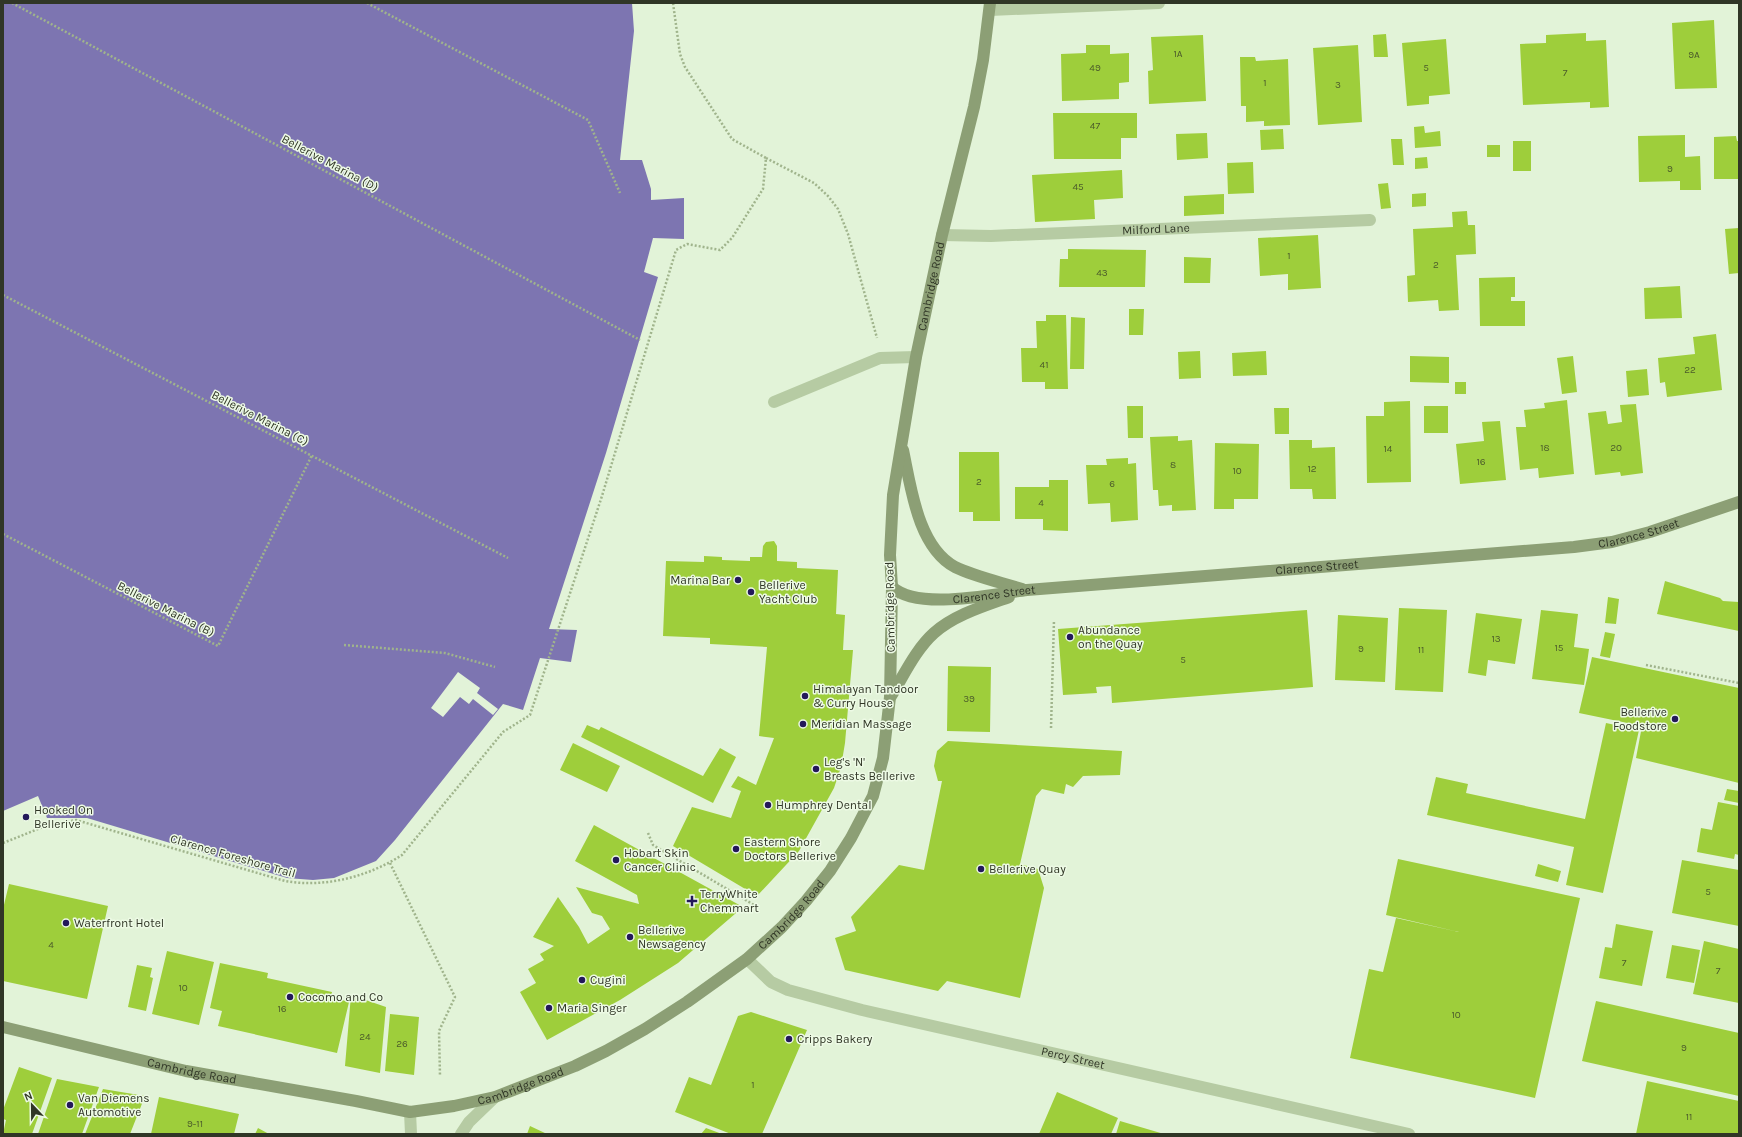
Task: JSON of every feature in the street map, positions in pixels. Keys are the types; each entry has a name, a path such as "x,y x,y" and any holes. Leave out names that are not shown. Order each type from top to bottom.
{"main road":[{"name":"Cambridge Road","path":"3,1027 186,1071 410,1112 454,1106 495,1097 575,1066 606,1051 645,1029 747,959 782,927 806,901 830,871 851,838 872,796 883,758 890,697 892,587 890,530 893,495 916,357 942,234 974,107 983,60 990,7"},
{"path":"901,444 919,516 924,530 936,550 949,563 956,567 978,576 1027,590"},
{"name":"Clarence Street","path":"892,587 900,594 909,597 930,600 948,600 1027,590 1604,543 1650,532 1739,502"},
{"path":"890,697 921,648 935,632 964,615 1027,590"}],"street":[{"path":"990,7 1159,3"},
{"name":"Milford Lane","path":"942,234 991,236 1370,220"},
{"path":"774,402 880,358 916,357"},
{"name":"Percy Street","path":"747,959 770,982 788,990 862,1010 1409,1134"},
{"path":"461,1134 469,1122 495,1097"},
{"path":"410,1112 411,1134"}],"path":[{"name":"Bellerive Marina (D)","path":"12,3 640,340"},
{"path":"367,3 588,120 620,193"},
{"path":"673,3 680,54 685,67 732,139 814,183 828,196 838,209 848,234 866,302 877,334 880,358"},
{"name":"Clarence Foreshore Trail","path":"3,843 48,825 76,820 285,881 301,884 348,879 390,863 402,855 503,732 530,715 602,496 676,250 687,244 720,250 732,238 763,189 766,158"},
{"name":"Bellerive Marina (C)","path":"3,295 508,558"},
{"name":"Bellerive Marina (B)","path":"3,534 218,646 312,455"},
{"path":"1051,728 1054,620"},
{"path":"344,645 445,653 495,667"},
{"path":"1646,665 1739,683"},
{"path":"648,834 653,845 754,905"},
{"path":"390,863 455,997 439,1031 440,1076"}],"shaded area":[{"path":"3,3 632,3 634,31 620,160 642,160 651,189 651,200 684,198 684,239 653,238 644,272 658,277 606,453 549,629 577,630 571,662 540,658 523,710 503,704 395,840 376,861 334,878 313,880 287,878 87,818 47,818 38,796 3,811"}],"pier":[{"path":"458,672 480,688 477,693 498,709 493,715 473,699 469,704 460,697 443,717 431,708"}],"building":[{"path":"1714,20 1717,88 1675,89 1672,23"},
{"path":"1586,33 1586,41 1606,40 1609,107 1590,108 1590,102 1523,105 1520,44 1546,43 1546,35"},
{"path":"1386,34 1388,57 1374,57 1373,35"},
{"path":"1203,35 1206,101 1149,104 1148,71 1153,70 1151,37"},
{"path":"1446,39 1450,94 1429,96 1429,104 1407,106 1402,43"},
{"path":"1086,45 1110,45 1110,54 1129,53 1129,82 1119,83 1119,99 1062,101 1061,54 1086,53"},
{"path":"1358,45 1362,122 1318,125 1313,48"},
{"path":"1240,57 1255,57 1256,61 1288,59 1290,125 1264,126 1264,121 1246,122 1246,106 1241,106"},
{"path":"1053,113 1137,113 1137,138 1121,138 1121,159 1054,159"},
{"path":"1424,126 1425,133 1440,131 1441,146 1415,148 1414,127"},
{"path":"1283,129 1284,149 1261,150 1260,130"},
{"path":"1207,133 1208,158 1177,160 1176,134"},
{"path":"1685,135 1685,157 1700,156 1701,190 1680,190 1680,181 1639,182 1638,136"},
{"path":"1736,136 1737,141 1739,141 1739,179 1714,179 1714,137"},
{"path":"1391,139 1402,139 1404,165 1393,165"},
{"path":"1513,141 1531,141 1531,171 1513,171"},
{"path":"1487,145 1500,145 1500,157 1487,157"},
{"path":"1427,157 1428,168 1415,169 1415,158"},
{"path":"1253,162 1254,193 1228,194 1227,163"},
{"path":"1122,170 1123,198 1094,200 1095,219 1035,222 1032,175"},
{"path":"1388,183 1391,208 1381,209 1378,184"},
{"path":"1426,193 1426,206 1412,207 1412,194"},
{"path":"1224,194 1224,214 1184,216 1184,196"},
{"path":"1467,211 1468,225 1475,225 1476,254 1456,255 1459,310 1439,311 1438,300 1408,302 1407,276 1415,275 1413,229 1453,227 1452,212"},
{"path":"1739,228 1739,273 1729,274 1725,229"},
{"path":"1318,235 1321,288 1288,290 1288,274 1260,276 1258,238"},
{"path":"1068,249 1146,250 1145,287 1059,287 1060,259 1068,259"},
{"path":"1184,257 1211,258 1210,283 1184,283"},
{"path":"1515,277 1515,297 1511,297 1511,301 1525,301 1525,326 1480,326 1479,278"},
{"path":"1680,286 1682,318 1645,319 1644,288"},
{"path":"1129,309 1144,309 1143,335 1129,335"},
{"path":"1046,315 1066,315 1068,389 1045,389 1045,382 1022,382 1021,348 1037,348 1036,321 1046,321"},
{"path":"1071,317 1085,318 1084,369 1070,369"},
{"path":"1716,334 1722,390 1667,397 1665,382 1660,383 1658,358 1695,354 1693,337"},
{"path":"1200,351 1201,378 1179,379 1178,352"},
{"path":"1266,351 1267,375 1233,376 1232,353"},
{"path":"1410,356 1449,357 1449,383 1410,382"},
{"path":"1573,356 1577,392 1562,394 1557,358"},
{"path":"1647,369 1649,395 1628,397 1626,371"},
{"path":"1455,382 1466,382 1466,394 1455,394"},
{"path":"1567,400 1574,474 1539,478 1538,468 1520,470 1516,427 1526,427 1524,410 1545,408 1544,403"},
{"path":"1410,401 1411,482 1367,483 1366,416 1384,416 1384,402"},
{"path":"1636,404 1643,473 1621,476 1620,472 1595,475 1588,413 1606,411 1608,424 1622,422 1620,405"},
{"path":"1127,406 1143,406 1143,438 1128,438"},
{"path":"1424,406 1448,406 1448,433 1424,433"},
{"path":"1274,408 1289,408 1289,434 1275,434"},
{"path":"1500,421 1506,480 1460,484 1456,444 1484,441 1482,422"},
{"path":"1178,436 1178,441 1192,440 1196,510 1172,511 1172,505 1159,506 1158,490 1153,490 1150,437"},
{"path":"1289,440 1312,440 1312,448 1335,447 1336,499 1313,499 1312,489 1290,489"},
{"path":"1215,443 1259,444 1258,499 1234,499 1234,509 1214,509"},
{"path":"959,452 999,452 1000,521 973,521 973,512 959,512"},
{"path":"1128,458 1128,464 1136,463 1138,520 1111,522 1110,503 1088,504 1086,465 1107,465 1106,459"},
{"path":"1049,480 1068,480 1068,531 1043,530 1043,519 1015,519 1015,487 1049,487"},
{"path":"774,541 777,546 777,561 797,562 797,568 838,570 836,614 845,615 843,650 853,650 845,743 841,767 834,788 799,851 757,896 673,846 692,807 731,818 741,791 731,787 738,776 756,785 774,738 759,736 767,647 710,644 710,638 663,636 666,561 704,562 704,556 722,557 722,560 750,561 750,557 762,557 763,546 766,542"},
{"path":"1665,581 1720,598 1723,601 1739,602 1739,631 1657,614"},
{"path":"1608,597 1619,599 1616,624 1605,623"},
{"path":"1399,608 1447,610 1443,692 1395,690"},
{"path":"1307,610 1313,687 1112,703 1111,686 1096,687 1097,693 1063,695 1058,629"},
{"path":"1541,610 1578,614 1574,647 1589,649 1584,685 1532,679"},
{"path":"1476,613 1522,619 1515,664 1488,660 1486,676 1468,673"},
{"path":"1338,615 1388,618 1385,682 1335,680"},
{"path":"1605,632 1615,634 1610,658 1600,656"},
{"name":"Bellerive Foodstore","path":"1592,657 1739,688 1739,783 1636,758 1642,726 1579,713"},
{"path":"948,666 991,667 990,732 947,731"},
{"path":"1606,723 1639,730 1603,893 1566,885 1574,847 1427,815 1436,777 1468,784 1466,793 1585,819"},
{"path":"587,725 599,730 601,727 703,776 720,748 736,757 713,803 581,737"},
{"name":"Bellerive Quay","path":"948,741 1122,751 1120,775 1083,776 1073,787 1066,784 1064,794 1042,789 1036,796 1020,864 1038,869 1044,888 1020,998 947,981 938,991 845,970 835,938 856,931 851,917 899,865 924,870 942,781 938,781 934,766 937,751"},
{"path":"573,743 620,766 607,792 560,770"},
{"path":"1727,789 1739,791 1739,803 1724,800"},
{"path":"1718,802 1739,806 1739,855 1735,854 1734,859 1697,852 1701,828 1712,830"},
{"path":"594,825 743,907 678,963 620,1000 547,1040 520,992 536,983 528,969 544,960 540,954 554,946 533,937 558,897 579,927 588,944 610,929 602,916 592,913 576,887 639,904 637,895 575,861"},
{"path":"1398,859 1580,898 1535,1098 1350,1058 1369,969 1383,972 1396,918 1459,932 1386,915"},
{"path":"1682,860 1739,870 1739,926 1672,913"},
{"path":"1538,864 1561,871 1558,882 1535,876"},
{"path":"9,884 108,906 87,999 3,981 3,909"},
{"path":"1616,924 1653,931 1642,986 1599,978 1605,947 1612,948"},
{"path":"1704,941 1739,949 1739,1003 1693,994"},
{"path":"1672,945 1700,950 1694,983 1666,978"},
{"path":"167,951 214,962 199,1025 152,1014"},
{"path":"220,963 268,973 267,978 332,992 331,997 349,1002 337,1053 218,1026 222,1011 210,1008"},
{"path":"137,965 152,968 150,977 153,978 146,1011 128,1007"},
{"path":"351,995 386,1007 380,1073 345,1066"},
{"path":"1596,1001 1739,1033 1739,1096 1582,1061"},
{"path":"751,1012 807,1030 762,1134 731,1134 675,1112 689,1077 711,1085 738,1016"},
{"path":"390,1014 419,1017 414,1075 385,1071"},
{"path":"19,1067 52,1078 32,1134 3,1134 6,1120 3,1119 3,1110"},
{"name":"Van Diemens Automotive","path":"57,1079 99,1087 82,1134 38,1134"},
{"path":"1647,1081 1739,1101 1739,1134 1636,1134"},
{"path":"103,1089 145,1096 130,1134 85,1134"},
{"path":"1057,1092 1118,1118 1111,1134 1039,1134"},
{"path":"159,1097 239,1114 234,1134 151,1134"},
{"path":"1120,1121 1164,1134 1116,1134"},
{"path":"530,1126 547,1134 527,1134"},
{"path":"258,1128 269,1134 255,1134"},
{"path":"706,1128 722,1134 701,1134"}],"place":[{"name":"Marina Bar","path":"738,580"},
{"name":"Bellerive Yacht Club","path":"751,592"},
{"name":"Abundance on the Quay","path":"1070,637"},
{"name":"Himalayan Tandoor & Curry House","path":"805,696"},
{"name":"Bellerive Foodstore","path":"1675,719"},
{"name":"Meridian Massage","path":"803,724"},
{"name":"Leg's 'N' Breasts Bellerive","path":"816,769"},
{"name":"Humphrey Dental","path":"768,805"},
{"name":"Hooked On Bellerive","path":"26,817"},
{"name":"Eastern Shore Doctors Bellerive","path":"736,849"},
{"name":"Hobart Skin Cancer Clinic","path":"616,860"},
{"name":"Bellerive Quay","path":"981,869"},
{"name":"TerryWhite Chemmart","path":"692,901"},
{"name":"Waterfront Hotel","path":"66,923"},
{"name":"Bellerive Newsagency","path":"630,937"},
{"name":"Cugini","path":"582,980"},
{"name":"Cocomo and Co","path":"290,997"},
{"name":"Maria Singer","path":"549,1008"},
{"name":"Cripps Bakery","path":"789,1039"},
{"name":"Van Diemens Automotive","path":"70,1105"}]}
